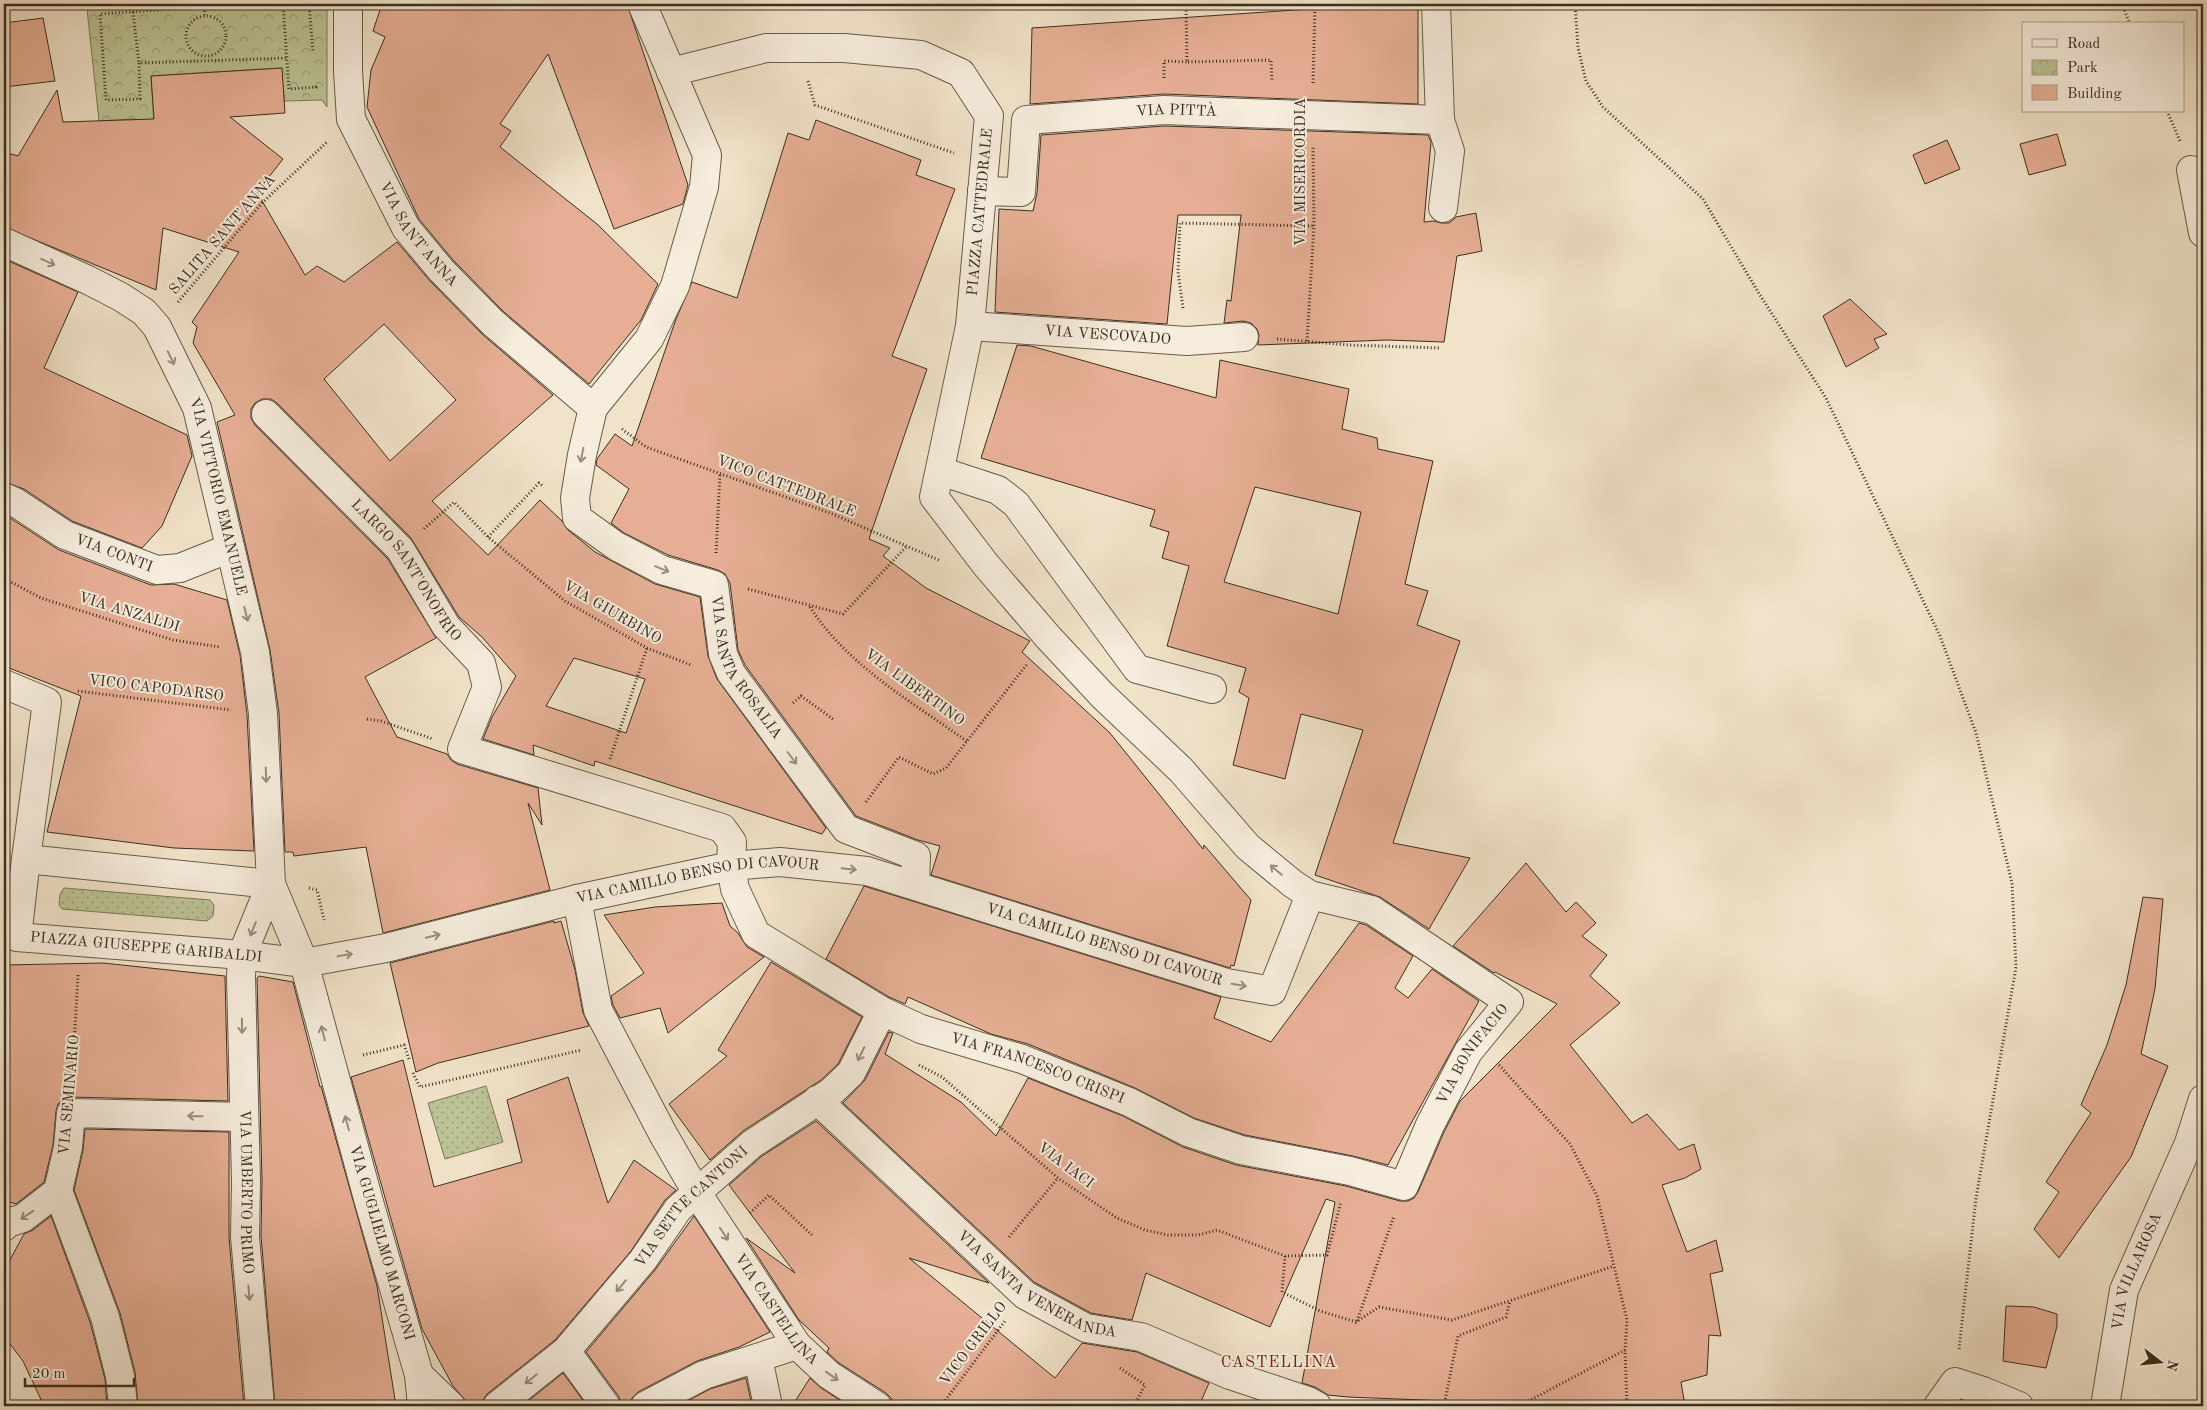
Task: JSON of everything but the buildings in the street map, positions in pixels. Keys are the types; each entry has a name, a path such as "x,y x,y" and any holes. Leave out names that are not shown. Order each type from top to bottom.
{"street":[{"name":"VIA SANT'ANNA","path":"348,4 348,71 351,119 406,228 441,270 494,323 593,408"},
{"path":"577,518 576,489 593,408 649,339 675,286 704,187 707,155 642,4"},
{"path":"1436,4 1440,120 1450,151 1444,208"},
{"name":"PIAZZA CATTEDRALE","path":"672,72 766,48 844,48 921,55 961,73 989,116 970,326 934,497 979,556"},
{"name":"VIA PITTÀ","path":"982,192 1021,192 1026,120 1164,110 1313,117 1440,120"},
{"path":"2191,170 2203,233"},
{"name":"VIA VITTORIO EMANUELE","path":"4,242 121,297 144,312 157,327 197,408 255,652 263,714 271,884"},
{"name":"VIA VESCOVADO","path":"970,326 1187,341 1244,337"},
{"name":"LARGO SANT'ONOFRIO","path":"266,414 400,549 446,626 481,663 487,687 462,749"},
{"path":"940,471 998,490 1016,504 1138,670 1212,689"},
{"name":"VIA CONTI","path":"4,497 15,502 65,535 157,570 180,568 230,548"},
{"name":"VIA SANTA ROSALIA","path":"577,518 616,546 662,570 714,585 723,654 731,673 846,829"},
{"path":"979,556 1048,637 1102,695 1181,770 1248,847 1293,884 1310,895"},
{"path":"8,686 47,702"},
{"name":"PIAZZA GIUSEPPE GARIBALDI","path":"47,702 26,859 10,940 80,952 242,966 304,963"},
{"name":"VIA FRANCESCO CRISPI","path":"462,749 722,828 732,842 731,866 735,889 756,934 882,1011 921,1029 1022,1059 1129,1102 1188,1132 1241,1150 1350,1171 1404,1186"},
{"path":"846,829 916,856 915,885"},
{"path":"26,859 271,884"},
{"name":"VIA CAMILLO BENSO DI CAVOUR","path":"304,963 386,948 576,899 731,866 780,862 866,871 1227,983 1272,991 1310,895"},
{"path":"271,884 304,963"},
{"path":"242,966 271,884"},
{"name":"VIA BONIFACIO","path":"1310,895 1372,910 1509,1002 1468,1052 1430,1125 1404,1186"},
{"name":"VIA CASTELLINA","path":"576,899 598,1010 663,1134 697,1193 797,1345 829,1375 877,1406"},
{"name":"VIA GUGLIELMO MARCONI","path":"304,963 335,1080 419,1374 422,1406"},
{"name":"VIA UMBERTO PRIMO","path":"242,966 246,1182 245,1237 260,1406"},
{"name":"VIA SETTE CANTONI","path":"497,1406 566,1351 643,1260 678,1209 752,1144 831,1092 851,1073 882,1011"},
{"name":"VIA VILLAROSA","path":"2105,1406 2124,1290 2189,1143 2203,1099"},
{"name":"VIA SANTA VENERANDA","path":"817,1100 1025,1295 1086,1328 1141,1338 1230,1375 1307,1402"},
{"path":"71,1113 244,1117"},
{"name":"VIA SEMINARIO","path":"58,1191 68,1147 71,1113"},
{"path":"4,1227 5,1224 23,1218 58,1191 105,1317 120,1376 123,1406"},
{"path":"645,1406 704,1375 797,1345"},
{"path":"566,1351 606,1406"},
{"path":"758,1358 768,1406"},
{"path":"419,1374 451,1406"},
{"path":"1938,1406 1954,1382 1984,1391 2019,1406"}],"path":[{"path":"133,12 139,63 140,99 106,100 100,14 205,5 242,4"},
{"path":"283,4 289,89 316,87 315,78"},
{"path":"309,4 313,59"},
{"path":"1047,4 1048,8 1186,7 1240,4"},
{"name":"VIA MISERICORDIA","path":"1307,341 1314,226 1315,4"},
{"path":"1575,4 1578,48 1586,81 1603,107 1703,199 1758,292 1826,398 1940,636 1976,733 2012,883 2016,967 1976,1198 1954,1382"},
{"path":"2122,4 2129,22"},
{"path":"205,5 205,15"},
{"path":"1186,7 1187,62 1271,60"},
{"path":"205,15 216,18 224,25 226,35 224,46 207,59 196,54 189,47 186,37 188,26 196,18 205,15"},
{"path":"139,63 207,59 287,58"},
{"path":"816,105 953,152"},
{"name":"SALITA SANT'ANNA","path":"157,327 262,202 351,119"},
{"path":"1187,341 1178,272 1180,223 1314,226"},
{"path":"1244,337 1441,348"},
{"name":"VICO CATTEDRALE","path":"593,408 646,447 830,513 953,566 979,556"},
{"path":"720,474 714,585 746,589 843,614 906,547"},
{"path":"488,537 539,483 577,518"},
{"name":"VIA GIURBINO","path":"400,549 454,502 488,537 565,601 647,648 700,668 731,673"},
{"name":"VIA ANZALDI","path":"4,575 12,582 41,598 173,640 255,652"},
{"name":"VIA LIBERTINO","path":"809,606 822,625 861,665 968,742"},
{"path":"846,829 899,757 933,774 946,768 1048,637"},
{"path":"601,791 647,648"},
{"name":"VICO CAPODARSO","path":"47,702 75,691 263,714"},
{"path":"367,719 462,749"},
{"name":"VIA SEMINARIO","path":"71,1113 80,952"},
{"path":"354,1058 404,1045 409,1058"},
{"path":"412,1073 420,1087 559,1055"},
{"path":"1493,1058 1570,1144 1598,1196 1627,1320 1625,1350 1627,1406"},
{"name":"VIA IACI","path":"918,1064 942,1077 1058,1178 1118,1218 1145,1230 1168,1235 1198,1235 1217,1230 1285,1256"},
{"path":"1350,1171 1327,1255 1285,1256 1282,1292 1320,1311 1356,1322"},
{"path":"988,1262 1058,1178"},
{"path":"1356,1322 1404,1186"},
{"path":"725,1235 769,1195 812,1235"},
{"path":"1356,1322 1379,1307 1452,1320 1614,1266"},
{"name":"VICO GRILLO","path":"941,1406 1025,1295"},
{"path":"1444,1406 1458,1336 1506,1317 1510,1301"},
{"path":"1519,1406 1625,1350"}],"green space":[{"path":"130,4 327,4 327,107 322,100 284,101 281,68 151,76 154,122 133,119 99,121 87,9"},
{"path":"64,888 210,900 214,905 213,916 207,921 62,909 59,905 60,894"},
{"path":"486,1086 503,1142 445,1159 428,1103"}],"district":[{"name":"CASTELLINA","path":"1279,1363"}]}
